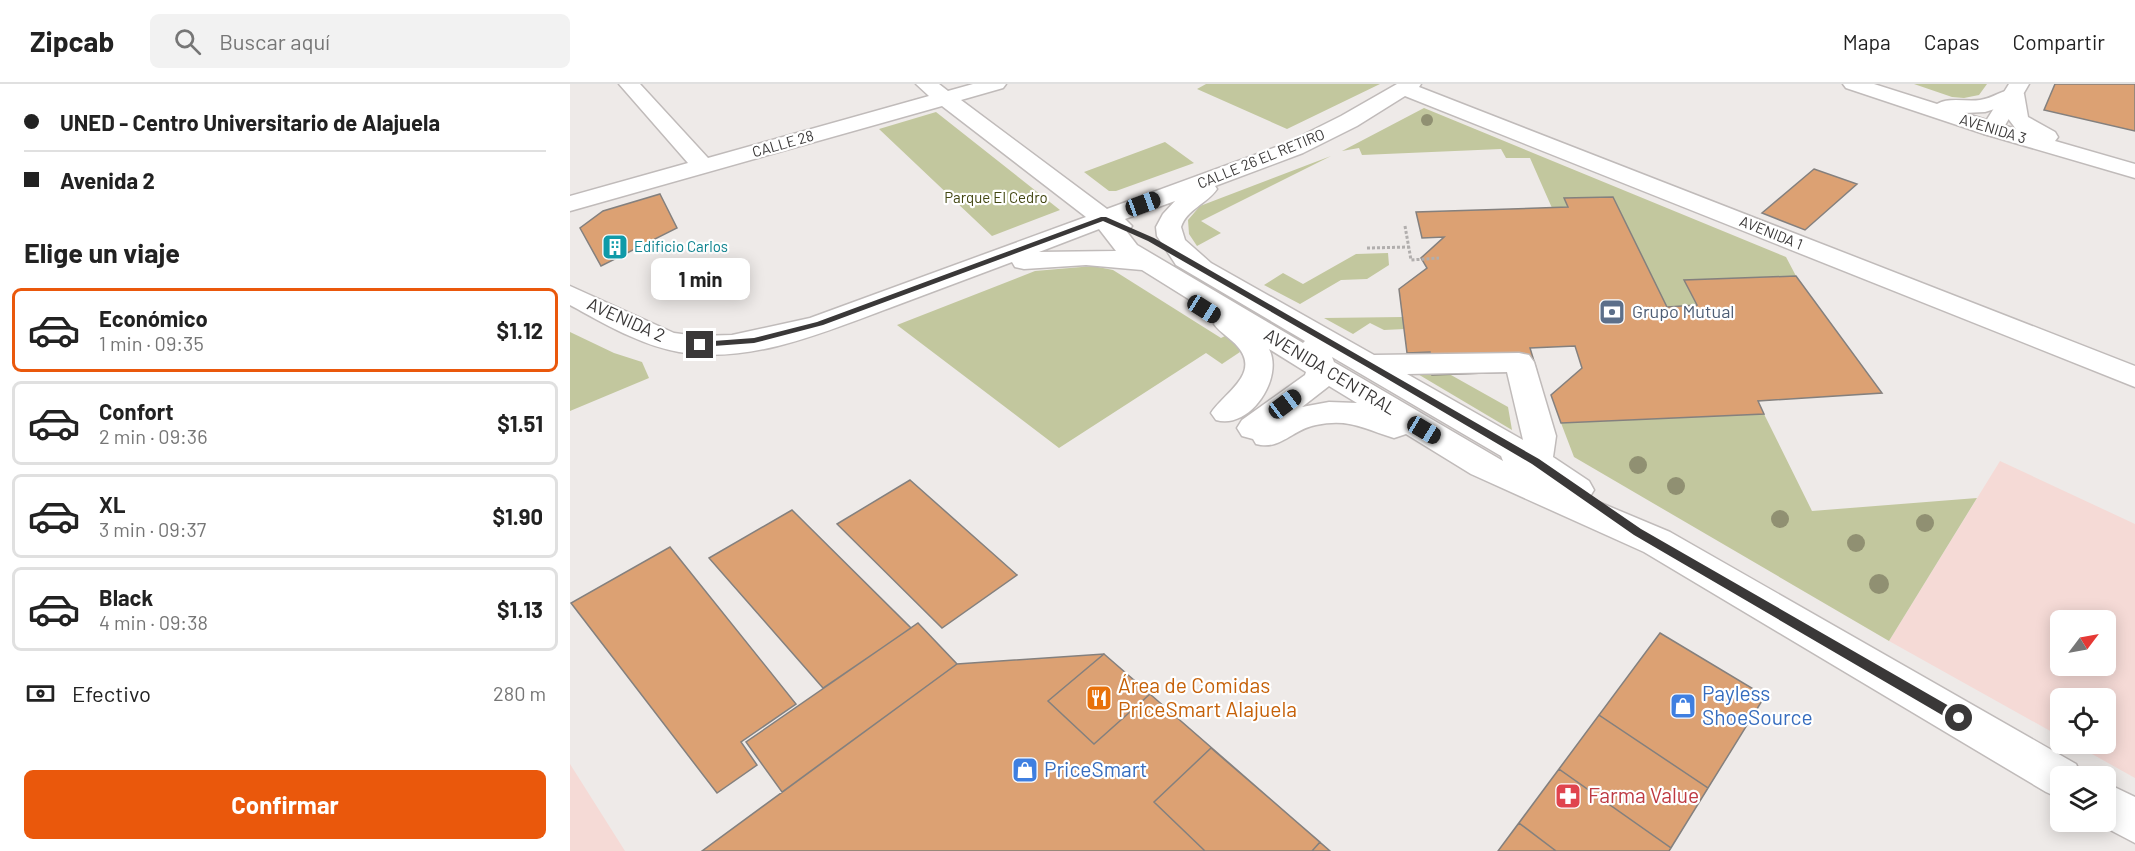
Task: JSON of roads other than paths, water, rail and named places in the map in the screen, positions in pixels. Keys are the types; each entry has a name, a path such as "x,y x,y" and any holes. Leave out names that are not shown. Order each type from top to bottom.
{"street":[{"path":"629,84 704,167"},
{"name":"AVENIDA CENTRAL","path":"926,84 1111,228 1128,250 1149,263 1190,274 1370,365 1536,462 1638,532 2050,772"},
{"name":"CALLE 28","path":"570,204 996,84"},
{"name":"AVENIDA 3","path":"1853,84 1992,129 2125,168"},
{"name":"CALLE 26 EL RETIRO","path":"1111,228 1223,176 1322,136 1409,86"},
{"name":"AVENIDA 1","path":"1409,86 2135,377"},
{"path":"1889,96 1923,104 1958,108 1996,103 2016,89"},
{"path":"1992,129 2016,89"},
{"path":"2016,89 2013,111 2026,127 2125,168"},
{"path":"1223,176 1184,204 1173,216 1167,226 1168,237 1190,274 1187,299 1238,330 1256,347 1260,357 1260,368 1253,388 1243,401 1246,424"},
{"path":"570,215 599,196"},
{"path":"943,278 1066,232 1090,233 1111,228 1313,347 1322,368 1318,380 1246,424"},
{"name":"AVENIDA CENTRAL","path":"1111,228 1151,240 1190,274 1322,368 1483,465 1638,532"},
{"path":"943,278 1017,262 1064,256 1112,257 1149,263"},
{"name":"AVENIDA 2","path":"570,294 616,317 678,342 700,345 754,341 820,324 943,278"},
{"path":"1370,365 1519,362 1540,436 1536,462 1491,452 1441,422 1404,418"},
{"path":"1322,368 1357,372 1407,401 1445,408"},
{"path":"1246,424 1288,422 1330,412 1362,414 1388,423 1465,469 1559,498"},
{"path":"2116,810 2135,821"}],"place":[{"name":"Edificio Carlos","path":"615,247"},
{"name":"Grupo Mutual","path":"1612,312"},
{"name":"Área de Comidas PriceSmart Alajuela","path":"1099,698"},
{"name":"Payless ShoeSource","path":"1683,706"},
{"name":"PriceSmart","path":"1025,770"},
{"name":"Farma Value","path":"1568,796"}],"park label":[{"name":"Parque El Cedro","path":"996,198"}]}
